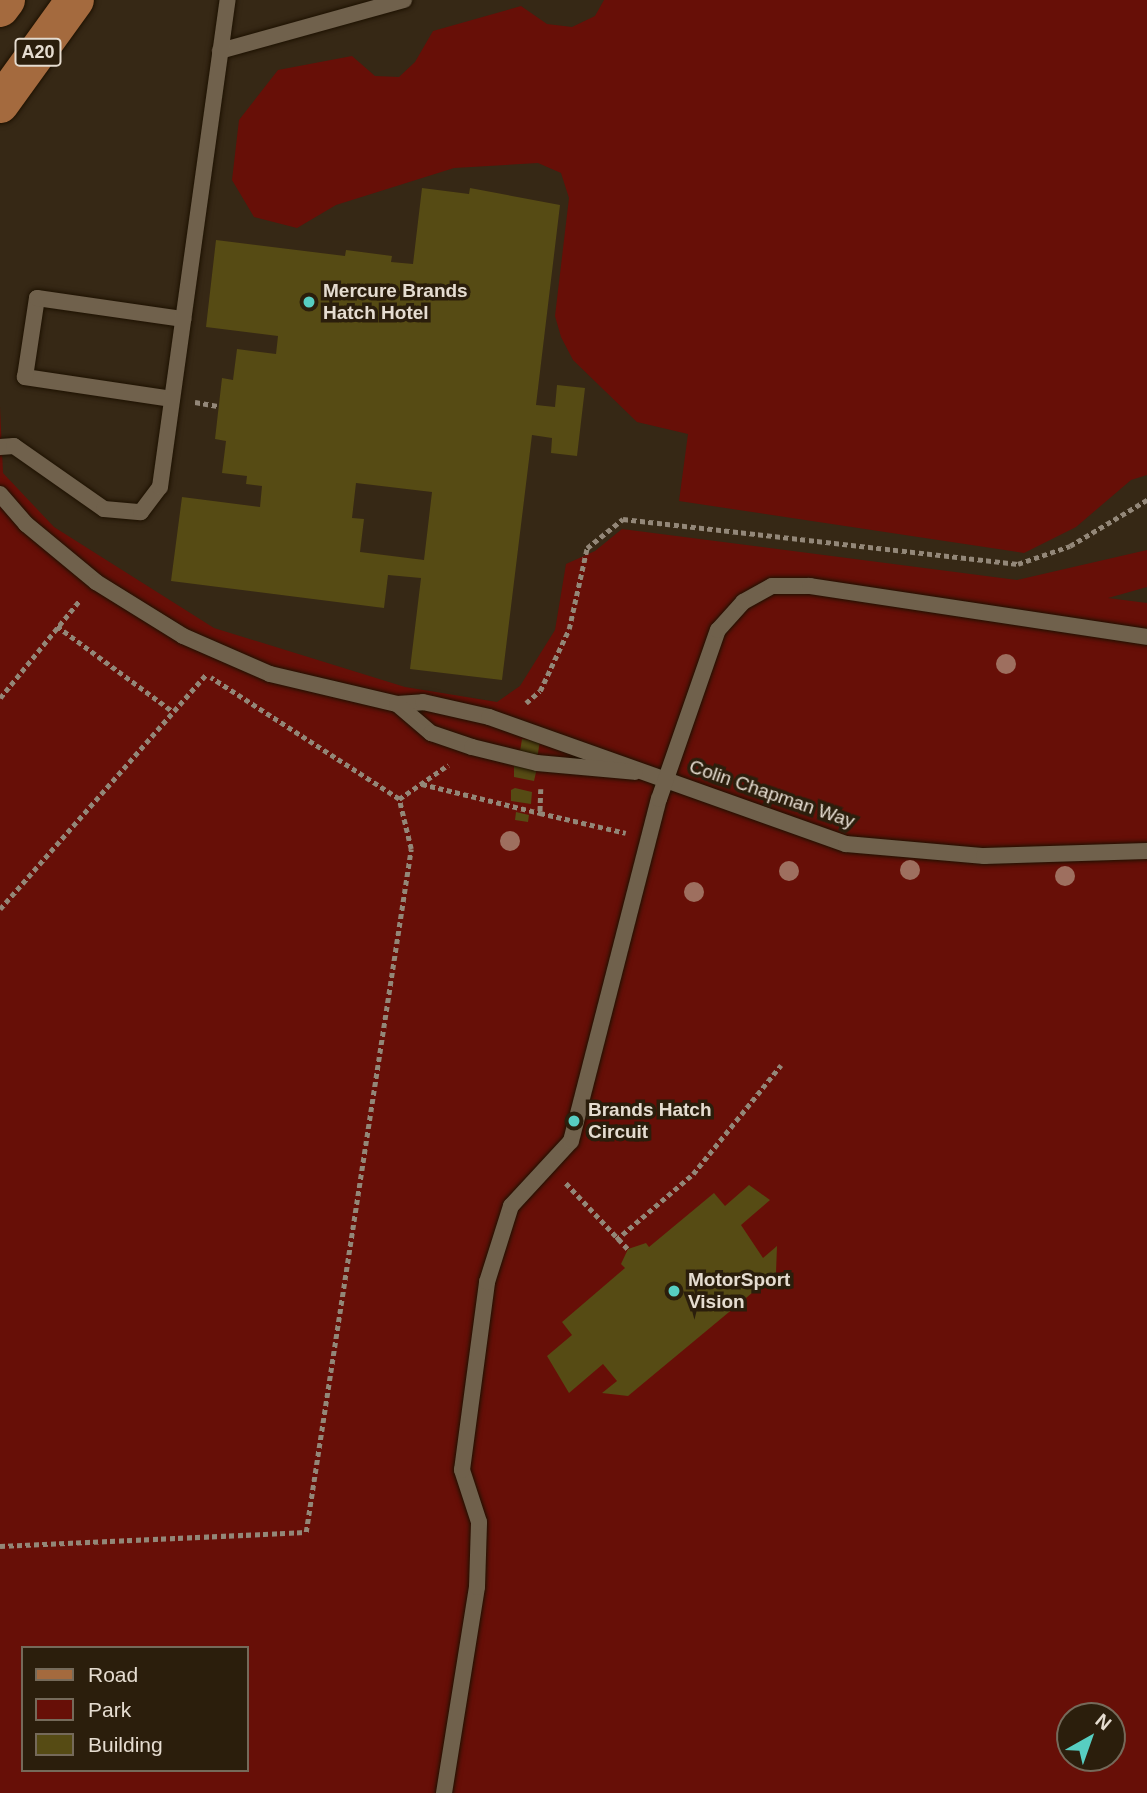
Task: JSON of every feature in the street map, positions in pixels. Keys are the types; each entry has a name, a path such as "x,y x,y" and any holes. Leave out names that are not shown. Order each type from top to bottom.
{"main road":[{"path":"0,8 6,0"},
{"name":"A20","path":"0,104 75,0"}],"lane":[{"path":"0,447 14,446 104,509 141,512 160,488 228,0"},
{"path":"220,51 404,0"},
{"path":"172,399 25,377 37,298 183,319"},
{"name":"Colin Chapman Way","path":"0,494 26,524 96,582 218,654 270,674 397,704 423,702 489,717 597,752 637,772 846,844 984,856 1147,851"},
{"path":"444,1793 477,1587 479,1522 463,1471 487,1282 511,1206 571,1141 649,838 718,630 743,602 772,586 810,586 1147,637"},
{"name":"Colin Chapman Way","path":"397,704 430,733 472,747 537,762 637,772"}],"path":[{"path":"0,698 96,582"},
{"path":"57,626 170,710"},
{"path":"0,909 170,710 206,675 218,654"},
{"path":"0,1546 306,1532 411,849 400,799 206,675"},
{"path":"400,799 472,747"},
{"path":"445,767 458,769"},
{"path":"421,784 649,838"},
{"path":"533,787 544,794 540,813"},
{"path":"616,1240 693,1174 781,1065"},
{"path":"549,1164 616,1240 628,1249"}],"green space":[{"path":"604,0 1147,0 1147,475 1131,480 1076,527 1024,553 679,501 688,434 637,422 573,360 561,337 555,316 569,198 561,173 538,163 454,168 336,205 297,228 254,217 232,180 239,120 278,70 352,56 375,76 399,77 415,62 433,31 521,6 547,24 572,27 595,16"},
{"name":"Brands Hatch Circuit","path":"0,406 3,473 54,527 214,628 405,687 497,702 520,686 555,630 566,564 595,551 622,529 1017,580 1147,550 1147,587 1108,598 1147,603 1147,1793 0,1793"}],"building":[{"path":"422,188 469,194 470,188 560,205 536,405 555,407 557,385 585,388 577,456 551,453 552,438 532,435 502,680 410,669 421,578 388,575 384,608 171,581 182,497 260,507 262,486 246,484 247,476 222,473 226,441 215,439 222,378 233,380 237,349 276,354 278,336 206,327 216,240 345,256 346,250 392,256 391,262 413,264","holes":["356,483 432,492 424,560 360,552 364,519 352,518"]},
{"path":"522,739 540,742 538,756 520,753"},
{"path":"514,766 537,768 534,781 514,777"},
{"path":"515,788 532,792 531,804 511,801 511,790"},
{"path":"516,812 529,815 528,822 515,820"},
{"name":"MotorSport Vision","path":"749,1185 770,1200 741,1225 763,1258 777,1246 776,1273 628,1396 602,1393 617,1381 603,1364 569,1393 547,1356 572,1335 562,1322 625,1268 621,1264 628,1249 646,1243 649,1247 714,1193 725,1206"}],"place":[{"name":"Mercure Brands Hatch Hotel","path":"309,302"},
{"name":"Brands Hatch Circuit","path":"574,1121"},
{"name":"MotorSport Vision","path":"674,1291"}]}
